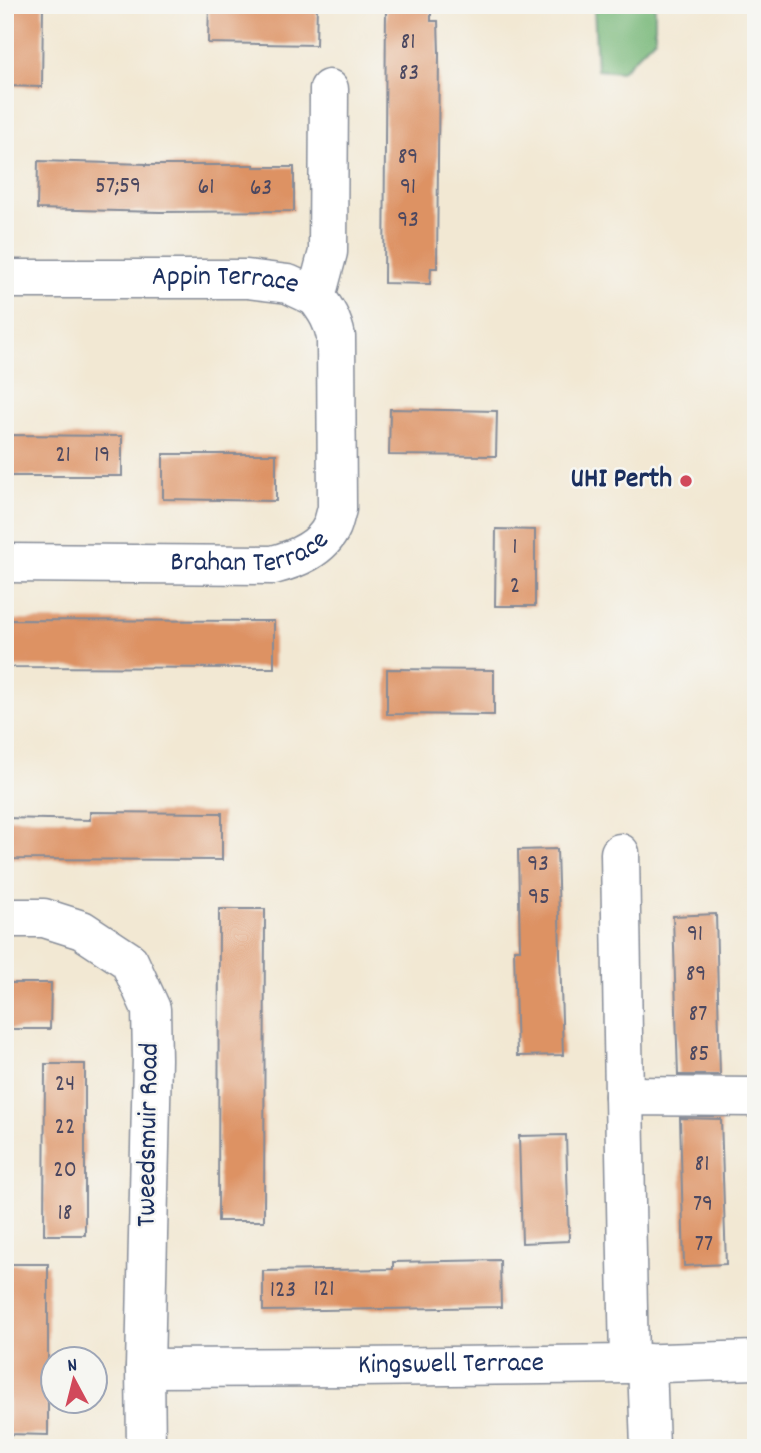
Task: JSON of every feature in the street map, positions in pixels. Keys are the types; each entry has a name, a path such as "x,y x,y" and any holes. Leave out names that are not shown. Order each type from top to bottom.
{"street":[{"name":"Appin Terrace","path":"5,279 247,279 288,284 316,297 328,252 329,89"},
{"name":"Brahan Terrace","path":"5,562 273,565 291,561 320,542 332,527 337,509 336,338 327,310 316,297"},
{"path":"620,853 624,1096 638,1363 650,1448"},
{"name":"Tweedsmuir Road","path":"5,918 44,918 82,930 129,961 151,1009 146,1448"},
{"path":"624,1096 756,1097"},
{"name":"Kingswell Terrace","path":"145,1368 756,1360"}],"green space":[{"path":"594,5 655,5 655,38 621,72 597,70"}],"building":[{"path":"5,5 43,5 42,87 5,86"},
{"path":"209,5 317,5 316,45 208,43"},
{"path":"386,5 431,5 431,21 438,21 437,268 431,268 430,284 384,283"},
{"path":"38,161 294,167 294,211 37,209"},
{"path":"390,409 497,411 496,456 389,455"},
{"path":"5,435 122,436 122,476 5,476"},
{"path":"163,454 276,454 276,501 163,499"},
{"path":"496,529 535,530 535,606 495,606"},
{"path":"8,620 274,621 274,668 7,667"},
{"path":"387,669 494,670 494,715 387,714"},
{"path":"90,812 222,813 222,860 5,859 5,818 90,820"},
{"path":"557,849 563,1055 517,1056 514,949 520,949 518,850"},
{"path":"219,909 265,909 264,1221 218,1221"},
{"path":"716,914 720,1075 678,1075 673,916"},
{"path":"5,983 51,983 50,1029 5,1029"},
{"path":"45,1064 85,1064 85,1235 44,1235"},
{"path":"680,1118 721,1119 726,1264 684,1266"},
{"path":"566,1135 569,1241 522,1243 519,1136"},
{"path":"500,1260 501,1307 263,1311 263,1271 393,1269 393,1262"},
{"path":"8,1264 48,1264 48,1344 38,1344 38,1414 48,1414 48,1435 8,1434"}],"place":[{"name":"UHI Perth","path":"686,481"}]}
